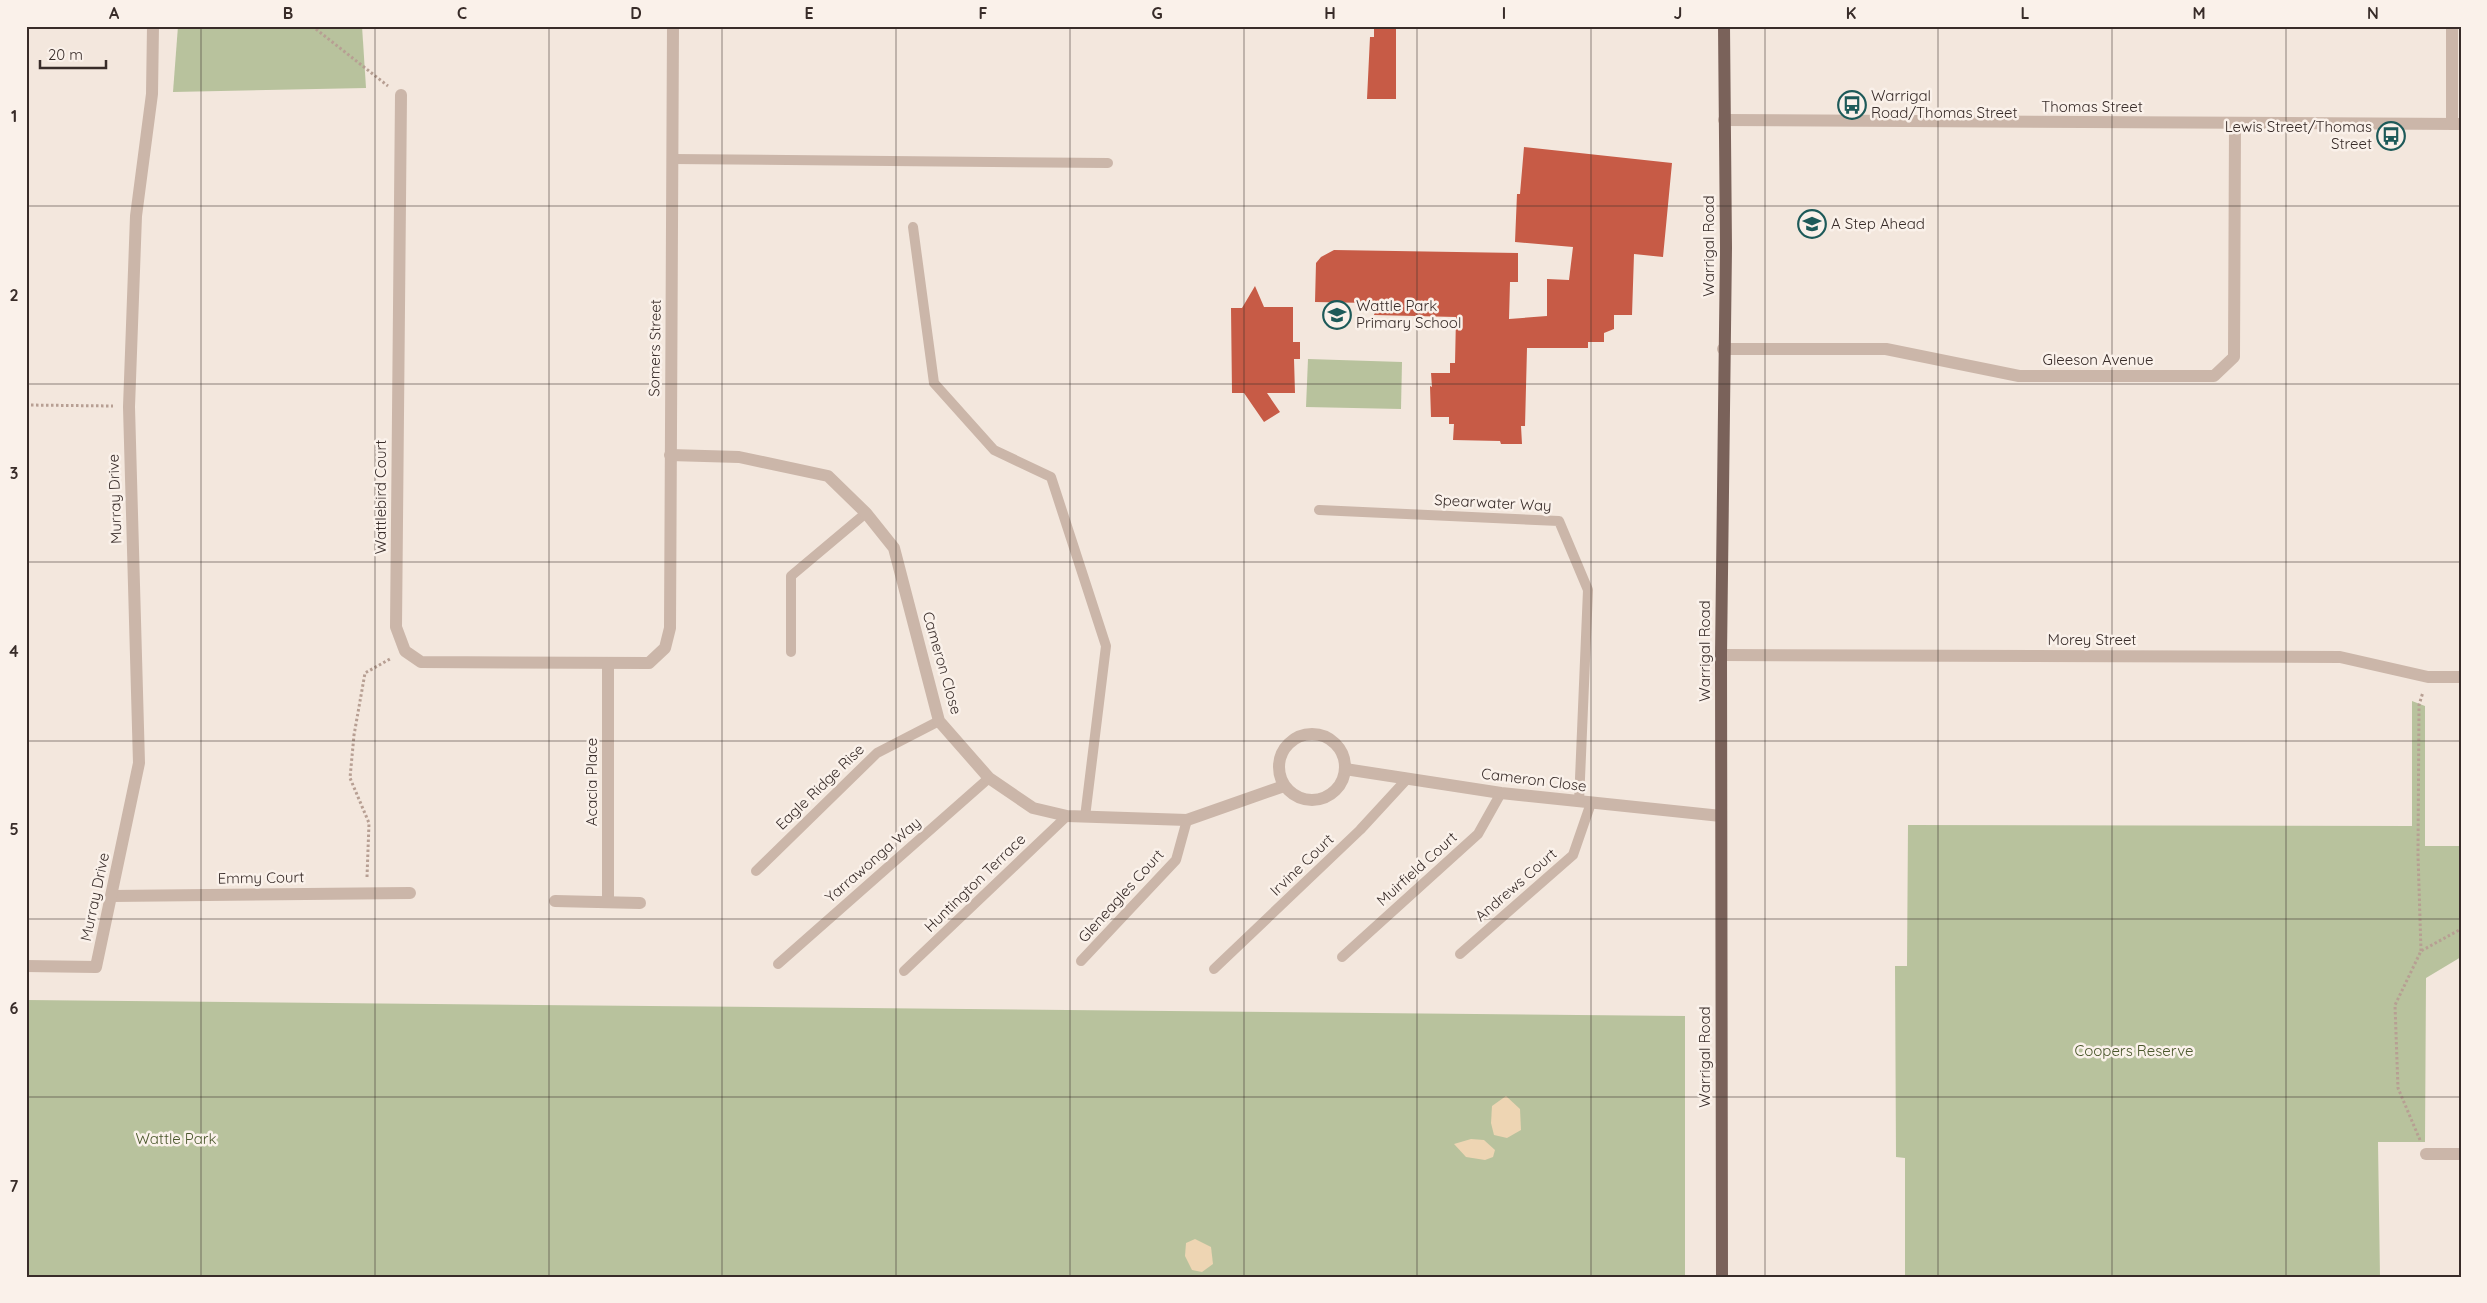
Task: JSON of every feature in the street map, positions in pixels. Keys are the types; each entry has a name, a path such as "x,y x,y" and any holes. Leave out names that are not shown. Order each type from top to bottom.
{"main road":[{"name":"Warrigal Road","path":"1722,1277 1720,655 1723,349 1726,248 1724,26"}],"street":[{"name":"Murray Drive","path":"26,966 96,967 139,763 129,407 136,216 152,94 153,26"},
{"name":"Somers Street","path":"608,663 648,663 665,648 670,628 673,26"},
{"path":"2452,26 2456,124"},
{"name":"Wattlebird Court","path":"401,96 396,627 405,651"},
{"name":"Thomas Street","path":"1724,120 2456,124"},
{"name":"Gleeson Avenue","path":"1723,349 1886,349 2019,376 2214,376 2234,357 2235,124"},
{"name":"Cameron Close","path":"670,456 739,457 828,476 866,513 894,548 939,721 988,778 1033,808 1067,816 1187,820 1284,786"},
{"path":"405,651 421,662 608,663"},
{"name":"Morey Street","path":"1720,655 2340,657 2428,677 2461,677"},
{"name":"Acacia Place","path":"608,663 608,902"},
{"path":"1310,734 1322,735 1332,740 1344,758 1345,769 1338,788 1321,799 1300,798 1284,786 1280,778 1279,758 1283,749 1298,737 1310,734"},
{"name":"Cameron Close","path":"1345,769 1501,793 1721,816"},
{"name":"Emmy Court","path":"112,896 410,893"},
{"path":"555,901 640,903"},
{"path":"2426,1154 2461,1154"}],"lane":[{"path":"672,159 1108,163"},
{"path":"914,227 934,383 994,450 1051,477 1106,646 1085,817"},
{"name":"Spearwater Way","path":"1320,510 1559,521 1588,590 1585,802"},
{"path":"791,652 791,576 866,513"},
{"name":"Eagle Ridge Rise","path":"756,870 877,752 939,721"},
{"name":"Yarrawonga Way","path":"778,964 988,778"},
{"name":"Irvine Court","path":"1214,969 1360,830 1407,779"},
{"name":"Muirfield Court","path":"1342,957 1478,834 1501,793"},
{"name":"Andrews Court","path":"1460,954 1574,855 1585,802"},
{"name":"Huntington Terrace","path":"904,971 1067,816"},
{"name":"Gleneagles Court","path":"1081,961 1176,860 1187,820"}],"path":[{"path":"312,26 401,96"},
{"path":"26,405 129,407"},
{"path":"366,893 369,824 350,778 354,735 365,673 405,651"},
{"path":"2426,1154 2398,1088 2395,1006 2421,952 2418,855 2419,705 2428,677"},
{"path":"2421,952 2461,929"}],"green space":[{"path":"178,26 362,26 366,88 173,92"},
{"path":"1308,359 1402,362 1401,409 1306,407"},
{"name":"Coopers Reserve","path":"2412,701 2425,706 2425,846 2461,846 2461,957 2426,978 2425,1142 2378,1142 2380,1277 1905,1277 1905,1158 1896,1157 1895,966 1907,966 1908,825 2412,826"},
{"name":"Wattle Park","path":"26,1000 1685,1016 1685,1277 26,1277"}],"sand":[{"path":"1506,1096 1520,1109 1521,1130 1507,1138 1494,1135 1491,1123 1492,1106"},
{"path":"1471,1139 1484,1140 1495,1150 1493,1157 1485,1160 1466,1157 1454,1144"},
{"path":"1195,1239 1211,1247 1213,1264 1202,1272 1192,1270 1185,1256 1186,1243"}],"building":[{"path":"1374,26 1396,26 1396,99 1367,99 1370,37 1374,37"},
{"path":"1524,147 1672,163 1663,257 1634,254 1632,315 1614,315 1614,329 1604,333 1604,342 1588,342 1588,348 1527,348 1525,426 1521,426 1522,444 1501,444 1500,441 1453,440 1454,424 1449,424 1449,417 1431,417 1430,386 1432,387 1431,373 1450,373 1450,363 1455,363 1456,317 1374,315 1375,311 1369,310 1369,303 1315,302 1316,263 1321,257 1334,250 1518,253 1518,282 1510,282 1509,319 1547,316 1547,279 1569,280 1573,247 1515,242 1517,194 1520,194"},
{"path":"1255,286 1264,307 1293,307 1293,342 1300,342 1300,359 1294,359 1295,393 1267,393 1280,412 1264,422 1244,393 1232,393 1231,308 1242,308"}],"place":[{"name":"Warrigal Road/Thomas Street","path":"1852,105"},
{"name":"Lewis Street/Thomas Street","path":"2391,136"},
{"name":"A Step Ahead","path":"1812,224"},
{"name":"Wattle Park Primary School","path":"1337,315"}]}
